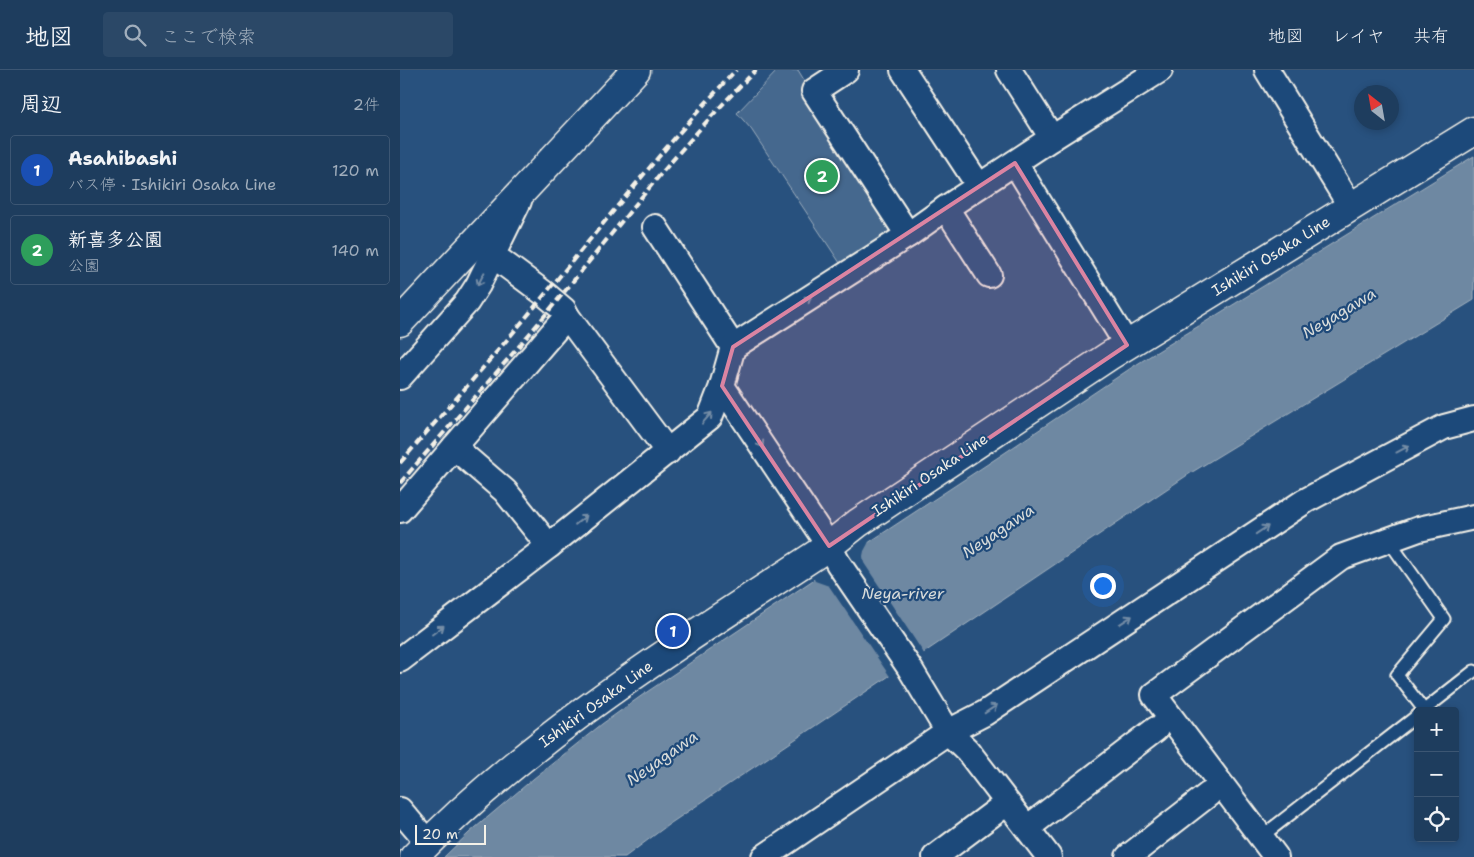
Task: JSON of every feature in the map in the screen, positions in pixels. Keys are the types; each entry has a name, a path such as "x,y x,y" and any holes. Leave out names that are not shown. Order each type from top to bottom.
{"main road":[{"path":"400,322 636,70"},
{"name":"Ishikiri Osaka Line","path":"421,850 484,790 548,738 587,708 655,661 833,553 858,523 1126,345 1474,131"}],"street":[{"path":"846,70 814,91 908,235"},
{"path":"903,70 979,186"},
{"path":"1010,70 1052,138"},
{"path":"400,660 549,546 710,417 722,386 733,347 908,235 1052,138 1160,70"},
{"path":"1267,70 1351,207"},
{"path":"1015,163 1126,345"},
{"path":"400,377 467,302 478,285 526,188"},
{"path":"946,208 989,275"},
{"path":"655,226 733,347"},
{"path":"502,262 564,310 668,452"},
{"path":"400,510 567,316"},
{"path":"722,386 909,667 948,732 967,750 1049,857"},
{"path":"764,857 948,732 985,712 1305,501 1444,428 1474,419"},
{"path":"454,448 505,491 549,546"},
{"path":"1276,857 1154,695 1341,557 1419,529 1474,517"},
{"path":"1027,828 1156,730"},
{"path":"1128,857 1209,794"},
{"path":"936,857 1007,803"},
{"path":"400,810 421,850"}],"lane":[{"path":"1389,541 1444,620 1397,675 1419,707"},
{"path":"1428,707 1474,671"},
{"path":"1261,837 1414,718"}],"highlighted area":[{"path":"1015,163 1127,345 829,546 722,386 733,347"}],"shaded area":[{"path":"778,70 798,70 891,224 889,237 844,269 751,129 737,113"}],"water":[{"name":"Neya-river","path":"1474,156 1474,300 1189,474 668,825 625,857 444,857 469,833 533,779 602,724 644,694 1134,366"}],"pier":[{"path":"871,538 864,551 864,563 925,655 891,678 829,586 815,581 813,577"}],"railway":[{"path":"400,463 510,336 663,152 736,70"},
{"path":"400,483 537,325 678,154 756,70"}],"place":[{"name":"新喜多公園","path":"822,176"},
{"name":"Asahibashi","path":"673,631"}],"water label":[{"name":"Neyagawa","path":"1339,313"},
{"name":"Neyagawa","path":"998,531"},
{"name":"Neyagawa","path":"662,758"}]}
